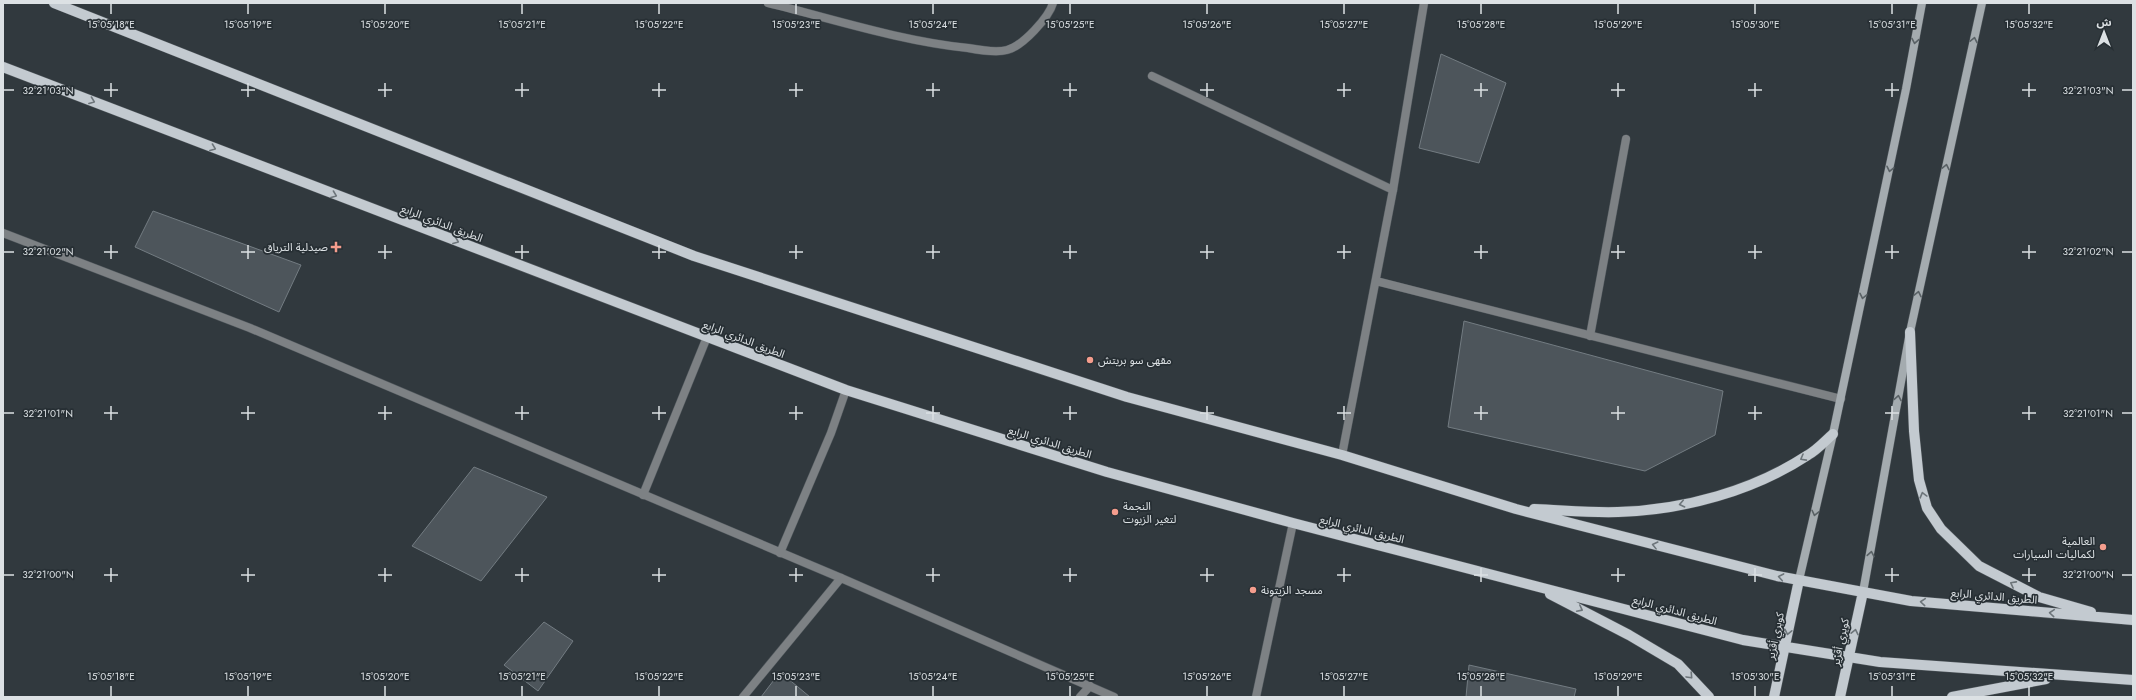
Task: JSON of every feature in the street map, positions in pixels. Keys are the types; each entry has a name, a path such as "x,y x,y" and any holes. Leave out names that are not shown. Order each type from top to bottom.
{"main road":[{"name":"الطريق الدائري الرابع","path":"54,3 694,256 1127,397 1342,455 1516,509 1777,576 1911,601 2133,620"},
{"path":"1799,580 1841,399 1906,89 1922,3"},
{"path":"1863,592 1910,332 1982,3"},
{"name":"الطريق الدائري الرابع","path":"3,67 846,390 1107,472 1293,524 1743,640 1880,662 2059,676 2133,680"},
{"path":"1910,332 1914,431 1919,480 1927,508 1942,529 1980,566 2039,597 2116,619"},
{"path":"1516,509 1619,512 1676,505 1714,497 1751,484 1809,455 1833,434"},
{"name":"كوبري أقزير","path":"1774,697 1799,580"},
{"path":"1532,585 1629,635 1678,664 1709,697"},
{"name":"كويري أقزير","path":"1840,697 1863,592"},
{"path":"1952,697 2059,676"}],"street":[{"path":"768,3 935,44 981,50 1008,50 1031,34 1050,12 1053,3"},
{"path":"1342,455 1393,190 1424,3"},
{"path":"1152,76 1393,190"},
{"path":"1590,336 1626,139"},
{"path":"3,233 250,328 841,578 1114,697"},
{"path":"1376,281 1841,399"},
{"path":"643,495 708,338"},
{"path":"780,552 831,433 846,390"},
{"path":"1256,697 1293,524"},
{"path":"743,697 841,578"},
{"path":"1080,697 1090,686"}],"building":[{"path":"1441,54 1506,83 1479,163 1419,148"},
{"path":"153,211 301,265 279,312 135,247"},
{"path":"1464,321 1723,391 1715,435 1645,471 1448,427"},
{"path":"474,467 547,497 481,581 412,546"},
{"path":"544,622 573,641 538,691 504,665"},
{"path":"1469,665 1576,689 1574,697 1466,697"},
{"path":"780,672 810,697 761,697"}],"place":[{"name":"صيدلية الترياق","path":"336,247"},
{"name":"مقهى سو بريتش","path":"1090,360"},
{"name":"النجمة لتغير الزيوت","path":"1115,512"},
{"name":"العالمية لكماليات السيارات","path":"2103,547"},
{"name":"مسجد الزيتونة","path":"1253,590"}]}
